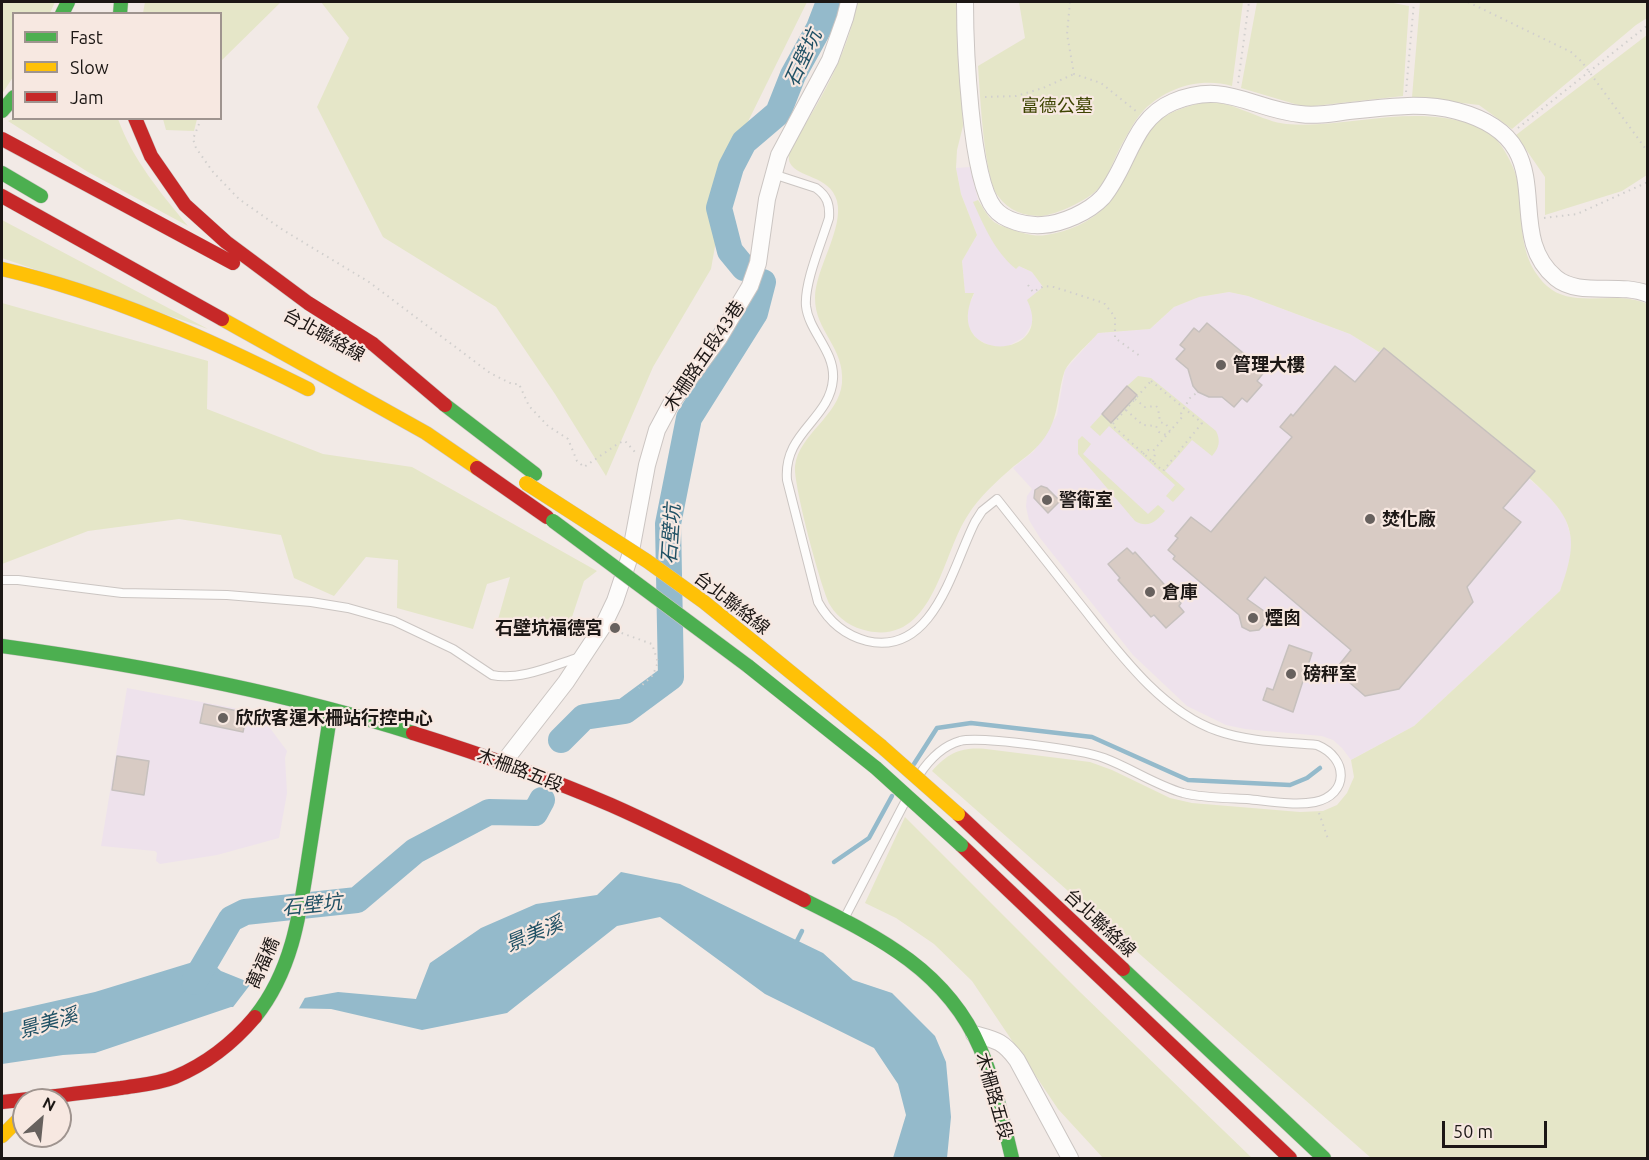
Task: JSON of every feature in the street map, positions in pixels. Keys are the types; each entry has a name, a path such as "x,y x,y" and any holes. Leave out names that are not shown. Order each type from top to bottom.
{"main road":[{"path":"2,111 12,99"},
{"path":"136,120 151,156 185,205 226,243 308,303 373,344 531,479"},
{"path":"2,140 308,303"},
{"path":"2,173 53,203"},
{"name":"台北聯絡線","path":"3,197 426,433 547,516 748,666 876,768 961,845 1290,1158"},
{"path":"2,269 47,278 104,296 249,358 321,395"},
{"path":"424,448 517,496"},
{"name":"台北聯絡線","path":"497,462 531,479 704,602 833,705 958,814 1324,1158"},
{"name":"木柵路五段","path":"2,646 173,674 248,689 388,724 504,763 656,826 719,856 892,947 918,966 943,989 974,1034 991,1074 1012,1158"},
{"name":"萬福橋","path":"74,1096 152,1083 193,1069 229,1043 257,1014 280,978 294,939 331,710"},
{"path":"2,1102 74,1096"},
{"path":"2,1136 12,1124"}],"street":[{"name":"木柵路五段43巷","path":"504,763 584,656 603,626 615,601 630,556 647,465 657,430 664,414 719,338 753,279 758,263 763,218 773,174 785,142 830,60 849,2"},
{"path":"965,2 973,129 983,183 994,209 1006,217 1024,224 1047,225 1078,214 1101,199 1134,140 1159,109 1199,94 1219,93 1302,115 1405,106 1440,107 1477,117 1492,125 1506,137 1518,155 1526,175 1534,242 1541,260 1551,273 1564,284 1582,287 1625,288 1647,294"},
{"name":"木柵路五段","path":"974,1034 1000,1041 1007,1047 1017,1060 1070,1158"}],"lane":[{"path":"773,174 816,188 822,193 830,207 829,218 808,283 806,307 809,318 831,360 833,377 830,393 821,410 796,441 786,467 787,480 818,602 825,615 838,628 857,639 873,642 890,642 916,630 928,620 938,606 975,522 982,511 997,499 1115,648 1157,692 1179,710 1200,723 1237,737 1317,745 1328,750 1336,758 1341,775 1339,785 1334,792 1315,802 1280,802 1194,795 1170,788 1115,762 1088,753 983,739 958,742 930,759 920,774 843,921"},
{"path":"2,580 123,593 227,595 310,602 348,608 394,621 453,649 492,675 499,677 524,674 584,656"}],"path":[{"path":"1070,2 1067,34 1074,74"},
{"path":"1236,98 1249,2"},
{"path":"1405,106 1414,2"},
{"path":"1427,2 1441,2"},
{"path":"1468,2 1571,52 1582,62 1615,104 1647,152"},
{"path":"1506,137 1647,25"},
{"path":"970,98 1016,96 1043,88 1074,74 1101,83 1148,120"},
{"path":"200,124 193,139 196,148 213,172 239,199 283,230 369,282 490,373 512,384 519,384 537,416 568,439 577,461 584,467 625,441 647,465"},
{"path":"1530,221 1577,214 1647,182"},
{"path":"1028,285 1034,292 1044,286 1054,287 1104,303 1115,317 1115,338 1140,356"},
{"path":"1151,381 1183,407 1202,423 1163,471 1112,425 1151,381"},
{"path":"1183,416 1181,413 1183,407 1198,392"},
{"path":"1135,399 1145,407 1156,406 1160,422"},
{"path":"1126,410 1143,425 1156,426 1160,422"},
{"path":"1153,451 1183,416 1192,415"},
{"path":"1160,422 1167,424 1170,431"},
{"path":"1156,426 1159,432 1167,435"},
{"path":"1143,454 1148,450 1153,451"},
{"path":"1152,462 1155,457 1153,451"},
{"path":"603,626 652,644 658,662 653,675 639,688"},
{"path":"1315,802 1328,839"}],"shaded area":[{"path":"970,167 978,200 974,202 1019,266 1032,272 1043,287 1033,312 1032,324 1024,337 1005,348 990,346 976,338 969,328 967,317 974,294 965,293 962,261 977,235 961,194 956,168"},
{"path":"1229,292 1248,296 1350,334 1379,352 1384,348 1535,471 1529,479 1550,497 1565,517 1572,540 1570,564 1560,591 1414,726 1351,760 1333,740 1322,736 1245,729 1226,725 1187,706 1133,655 1040,538 1029,520 1026,507 1027,496 1032,489 1013,468 1034,451 1057,415 1065,370 1098,333 1150,329 1174,307 1199,297"},
{"path":"127,688 239,709 267,724 287,751 285,758 287,793 279,838 217,855 160,864 156,861 155,851 101,846"}],"green space":[{"path":"2,2 55,2 50,12 12,12 12,79 2,94"},
{"path":"145,2 281,2 222,60 222,12 143,12"},
{"path":"321,2 807,2 731,156 711,269 653,367 606,476 555,394 496,307 383,237 317,107 349,38"},
{"path":"857,2 958,2 963,126 957,150 956,168 961,194 977,235 962,261 965,293 974,293 968,316 972,333 984,343 999,346 1015,344 1027,335 1032,320 1027,300 1043,287 1032,272 1019,266 1016,269 1002,255 973,202 978,200 989,217 997,224 1028,234 1046,235 1078,225 1093,217 1108,204 1136,150 1154,125 1177,110 1208,102 1226,104 1286,124 1309,125 1424,116 1447,118 1482,129 1497,140 1511,163 1520,193 1524,241 1528,256 1535,271 1547,286 1569,297 1622,298 1647,304 1647,1158 1371,1158 932,771 944,759 956,752 986,749 1090,762 1170,798 1192,803 1300,812 1323,811 1337,805 1347,793 1354,777 1351,760 1414,726 1560,591 1567,572 1571,541 1564,516 1529,478 1535,471 1384,348 1379,352 1350,334 1248,296 1229,292 1199,297 1174,307 1150,329 1098,333 1066,369 1053,422 1045,437 1035,449 989,489 968,515 933,592 922,610 908,624 890,632 862,630 842,619 830,605 820,579 808,536 795,466 804,444 834,405 842,383 839,359 820,321 815,298 819,275 837,224 837,201 828,186 794,168 789,156 790,149 822,96 839,60 853,22"},
{"name":"富德公墓","path":"1019,2 1243,2 1232,86 1197,84 1163,95 1144,110 1138,118 1105,179 1087,198 1047,215 1035,216 1017,212 998,196 989,172 978,66 1025,38"},
{"path":"1257,2 1388,2 1409,6 1403,96 1305,107 1241,88"},
{"path":"1420,2 1647,2 1647,18 1512,129 1479,105 1412,97"},
{"path":"1647,35 1647,175 1622,191 1545,215 1545,177 1516,135"},
{"path":"12,119 118,120 139,162 188,226 88,172 8,121"},
{"path":"164,120 197,120 194,131 166,130"},
{"path":"2,220 208,329 2,258"},
{"path":"2,303 208,361 207,409 323,454 412,467 597,571 584,581 568,629 495,630 510,577 487,584 473,629 397,608 398,560 366,557 334,596 294,578 281,535 179,519 88,531 2,564"},
{"path":"1138,376 1151,378 1218,435 1218,444 1212,456 1192,440 1165,471 1185,489 1173,502 1166,496 1175,485 1109,426 1100,436 1090,427 1102,414 1112,423 1137,395 1127,386"},
{"path":"1082,436 1091,444 1083,454 1148,514 1158,505 1165,511 1159,518 1148,524 1135,521 1078,454 1078,440"},
{"path":"905,817 1080,992 1252,1158 1103,1158 1058,1109 972,981 934,944 896,918 865,903"}],"water":[{"name":"景美溪","path":"621,872 680,884 823,953 853,980 892,993 935,1036 946,1062 951,1117 947,1158 893,1158 906,1115 898,1084 874,1048 765,994 660,917 617,926 507,1013 422,1030 331,1009 231,1007 95,1053 2,1064 2,1013 95,992 206,958 221,971 293,1000 338,992 416,999 430,963 481,928 536,904 597,895"}],"pier":[{"path":"253,981 293,997 307,994 297,1012 230,1011"}],"building":[{"name":"管理大樓","path":"1207,323 1265,371 1257,381 1262,385 1247,402 1242,398 1234,407 1222,397 1209,397 1198,392 1193,386 1188,369 1176,359 1185,349 1180,345 1194,328 1199,332"},
{"name":"焚化廠","path":"1384,348 1535,471 1503,508 1521,522 1467,587 1473,602 1399,689 1365,696 1335,670 1351,650 1265,577 1247,599 1264,611 1265,623 1259,630 1250,631 1242,627 1239,615 1173,559 1175,556 1168,550 1178,538 1175,536 1191,517 1211,532 1292,437 1280,427 1291,414 1293,416 1335,366 1355,382"},
{"path":"1127,386 1137,395 1111,423 1102,414"},
{"name":"警衛室","path":"1041,486 1047,488 1060,501 1048,513 1034,498 1035,490"},
{"name":"倉庫","path":"1127,548 1133,554 1135,552 1181,603 1179,606 1184,612 1166,628 1154,615 1151,617 1118,580 1120,578 1108,564"},
{"name":"磅秤室","path":"1289,645 1312,653 1293,712 1263,700 1267,688 1273,690"},
{"name":"欣欣客運木柵站行控中心","path":"204,704 247,713 243,732 200,723"},
{"path":"117,756 149,761 144,795 112,790"}],"waterway":[{"name":"石壁坑","path":"744,268 730,251 719,208 731,167 744,142 778,113 793,75 819,28 829,2"},
{"name":"石壁坑","path":"561,740 584,717 625,711 671,677 668,524 689,418 755,313 763,282"},
{"path":"914,764 937,728 971,723 1092,737 1188,780 1290,785 1307,778 1320,768"},
{"path":"834,862 869,838 892,796"},
{"name":"石壁坑","path":"194,982 231,919 245,912 357,900 415,851 489,812 535,813 542,800"},
{"path":"795,945 802,931"}],"traffic: fast":[{"path":"63,12 68,2"},
{"path":"120,12 121,2"},
{"path":"2,111 12,99"},
{"path":"2,173 41,196"},
{"path":"445,405 535,474"},
{"path":"553,521 748,666"},
{"path":"2,646 158,671 261,692 413,733"},
{"path":"748,666 876,768"},
{"path":"255,1017 280,977 295,933 331,710"},
{"path":"876,768 961,845"},
{"path":"804,900 857,927 906,958 948,997 966,1020 980,1048 998,1102 1012,1158"},
{"path":"1123,969 1324,1158"}],"traffic: slow":[{"path":"2,269 42,279 120,305 196,336 308,389"},
{"path":"222,319 426,433 477,468"},
{"path":"526,483 647,561 704,602 761,648"},
{"path":"761,648 881,746"},
{"path":"881,746 958,814"},
{"path":"2,1136 12,1126"}],"traffic: jam":[{"path":"136,120 151,156 185,205 226,242 308,303 373,344 445,405"},
{"path":"2,139 233,263"},
{"path":"2,196 222,319"},
{"path":"477,468 547,517"},
{"path":"413,733 513,766 611,805 804,900"},
{"path":"958,814 1123,969"},
{"path":"961,845 1290,1158"},
{"path":"2,1102 121,1088 169,1079 197,1066 218,1052 238,1036 255,1017"}],"place":[{"name":"管理大樓","path":"1221,365"},
{"name":"警衛室","path":"1047,500"},
{"name":"焚化廠","path":"1370,519"},
{"name":"倉庫","path":"1150,592"},
{"name":"煙囪","path":"1253,618"},
{"name":"石壁坑福德宮","path":"615,628"},
{"name":"磅秤室","path":"1291,674"},
{"name":"欣欣客運木柵站行控中心","path":"223,718"}]}
